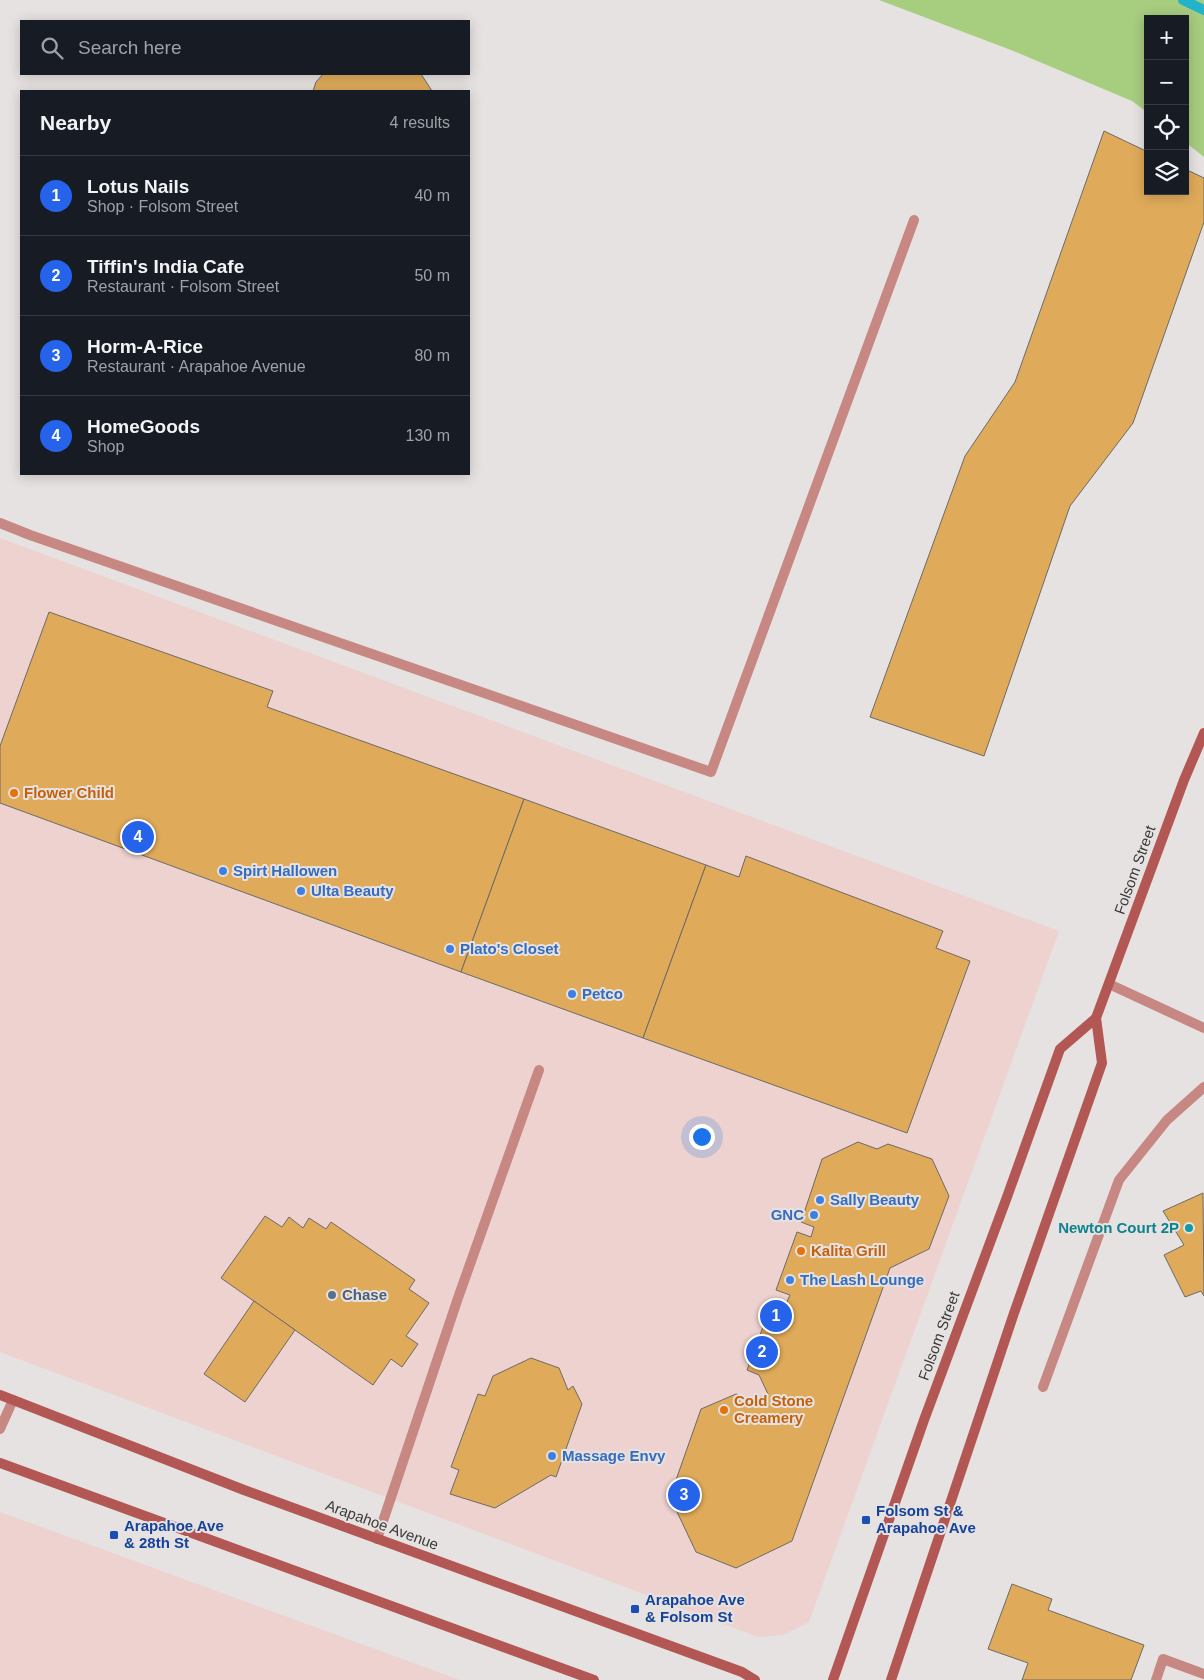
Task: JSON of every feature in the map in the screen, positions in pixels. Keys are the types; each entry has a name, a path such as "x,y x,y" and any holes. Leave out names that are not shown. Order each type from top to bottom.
{"main road":[{"name":"Folsom Street","path":"833,1680 924,1420 1007,1198 1060,1049 1096,1018 1184,780 1204,734"},
{"name":"Folsom Street","path":"891,1680 1013,1316 1102,1063 1096,1018"},
{"name":"Arapahoe Avenue","path":"0,1394 244,1490 742,1672 755,1680"},
{"path":"0,1463 594,1680"}],"street":[{"path":"0,523 39,539 711,772 914,220"},
{"path":"1109,984 1204,1028"},
{"path":"378,1539 458,1298 539,1070"},
{"path":"1043,1387 1119,1180 1168,1120 1204,1087"},
{"path":"0,1429 13,1400"},
{"path":"1156,1680 1163,1659 1204,1674"}],"shaded area":[{"path":"0,538 1059,931 809,1622 783,1635 758,1637 0,1352"},
{"path":"0,1512 80,1541 460,1680 0,1680"}],"green space":[{"path":"879,0 1204,0 1204,157 1189,145 1189,15 1144,15 1144,110 1132,101 1011,50"}],"building":[{"path":"322,75 422,75 431,90 313,90 316,82"},
{"path":"1104,131 1144,150 1144,195 1189,195 1189,171 1204,178 1204,222 1133,423 1070,506 984,756 870,717 965,456 1015,382"},
{"path":"49,612 273,691 267,707 524,799 461,972 0,803 0,746"},
{"path":"524,799 706,865 643,1038 461,972"},
{"path":"746,856 943,931 936,948 970,961 907,1133 643,1038 706,865 739,877"},
{"path":"858,1142 877,1149 888,1144 932,1159 949,1196 929,1249 890,1268 792,1541 736,1568 696,1552 670,1497 701,1409 736,1394 753,1400 768,1394 759,1375 747,1370 773,1300 785,1306 790,1295 776,1290 797,1232 811,1237 814,1227 801,1222 822,1159"},
{"name":"Newton Court 2P","path":"1203,1193 1204,1296 1201,1291 1185,1297 1164,1255 1184,1245 1163,1211"},
{"name":"Chase","path":"265,1216 282,1227 289,1217 303,1228 309,1218 326,1229 331,1222 415,1280 409,1289 429,1303 406,1336 418,1344 402,1367 391,1359 373,1385 221,1278"},
{"path":"254,1301 295,1330 245,1402 204,1374"},
{"path":"531,1358 559,1368 568,1390 573,1386 582,1404 556,1477 551,1475 495,1508 450,1494 459,1470 451,1467 478,1394 485,1396 493,1376"},
{"path":"1012,1584 1052,1599 1048,1610 1144,1645 1131,1680 1022,1680 1028,1663 988,1649"}],"waterway":[{"path":"1183,0 1204,10"}],"place":[{"name":"Flower Child","path":"14,793"},
{"name":"HomeGoods","path":"138,837"},
{"name":"Spirt Hallowen","path":"223,871"},
{"name":"Ulta Beauty","path":"301,891"},
{"name":"Plato's Closet","path":"450,949"},
{"name":"Petco","path":"572,994"},
{"name":"Sally Beauty","path":"820,1200"},
{"name":"GNC","path":"814,1215"},
{"name":"Newton Court 2P","path":"1189,1228"},
{"name":"Kalita Grill","path":"801,1251"},
{"name":"The Lash Lounge","path":"790,1280"},
{"name":"Chase","path":"332,1295"},
{"name":"Lotus Nails","path":"776,1316"},
{"name":"Tiffin's India Cafe","path":"762,1352"},
{"name":"Cold Stone Creamery","path":"724,1410"},
{"name":"Massage Envy","path":"552,1456"},
{"name":"Horm-A-Rice","path":"684,1495"},
{"name":"Folsom St & Arapahoe Ave","path":"866,1520"},
{"name":"Arapahoe Ave & 28th St","path":"114,1535"},
{"name":"Arapahoe Ave & Folsom St","path":"635,1609"}]}
